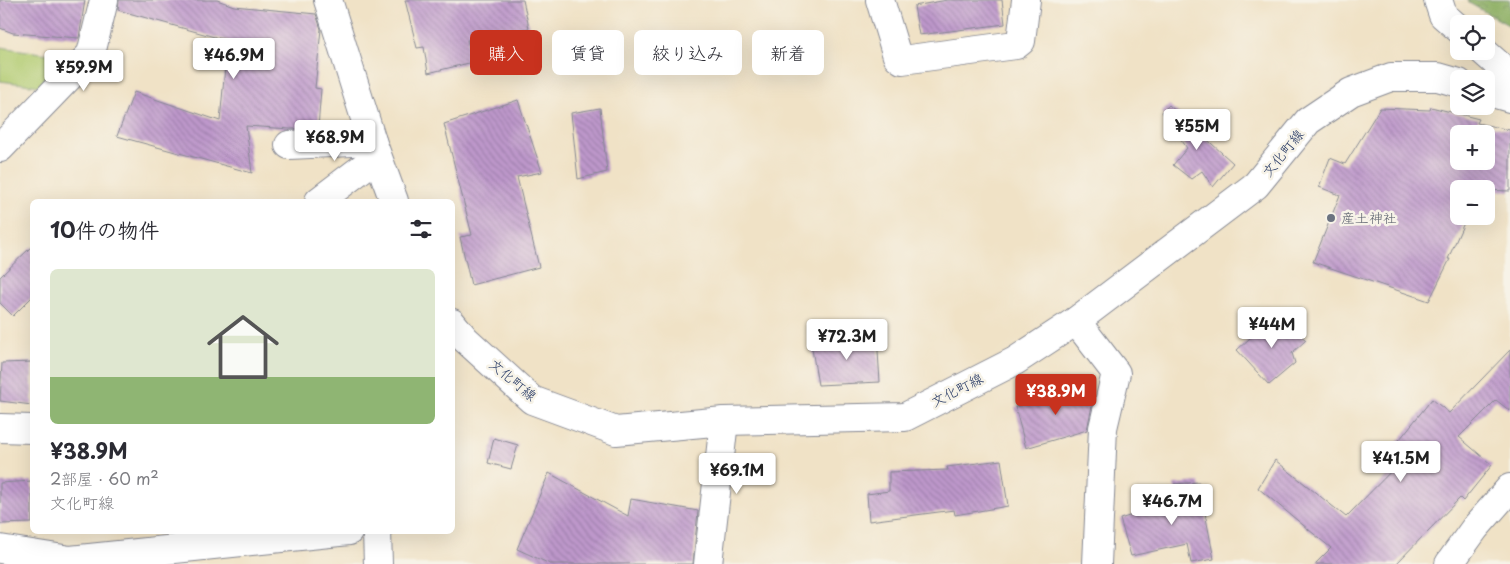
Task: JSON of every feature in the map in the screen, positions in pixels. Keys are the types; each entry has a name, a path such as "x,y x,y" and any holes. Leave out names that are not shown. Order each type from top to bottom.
{"street":[{"path":"0,148 91,54 104,0"},
{"path":"328,0 374,149 393,199"},
{"path":"880,0 897,56 902,60 1016,45 1021,41 1026,0"},
{"path":"1438,0 1443,14 1450,21"},
{"path":"1493,60 1510,76"},
{"name":"文化町線","path":"455,335 532,400 616,431 724,421 905,417 1015,361 1076,321 1256,185 1308,122 1351,92 1391,77 1438,77 1450,80"},
{"path":"1495,94 1510,98"},
{"path":"289,145 374,149"},
{"path":"322,199 374,149"},
{"path":"1076,321 1116,373 1103,428 1096,564"},
{"path":"708,564 724,421"},
{"path":"0,428 30,429"},
{"path":"1448,564 1475,528 1510,488"},
{"path":"0,549 70,560 228,554 332,534"},
{"path":"377,534 378,564"}],"green space":[{"path":"1468,0 1510,0 1510,26 1495,18 1495,15 1490,15 1469,3"},
{"path":"0,47 55,55 40,86 0,81"}],"building":[{"path":"0,0 85,0 79,38 13,33 0,28"},
{"path":"119,0 217,0 234,6 316,14 321,29 315,88 321,89 318,128 290,129 246,126 252,173 117,136 134,92 220,121 226,56 235,56 236,43 118,10"},
{"path":"405,0 523,0 529,28 519,30 470,30 470,39 467,40 470,51 470,63 428,73 424,47 417,48"},
{"path":"947,0 1002,0 1005,24 919,35 914,6"},
{"path":"518,100 542,172 517,177 539,267 471,285 460,237 472,235 444,124"},
{"path":"1169,105 1233,163 1213,187 1202,171 1191,179 1173,165 1187,148 1162,112"},
{"path":"1431,107 1450,112 1450,115 1463,115 1479,119 1477,123 1486,125 1450,125 1450,170 1495,170 1495,127 1510,130 1510,191 1495,190 1495,180 1450,180 1450,225 1463,225 1448,259 1450,259 1429,301 1313,262 1340,195 1319,187 1330,158 1345,164 1380,108 1430,110"},
{"path":"600,108 607,172 578,179 571,113"},
{"path":"30,248 30,299 13,316 0,303 0,277"},
{"path":"1276,314 1306,340 1292,353 1295,363 1269,385 1237,350"},
{"path":"877,336 880,382 818,385 811,343"},
{"path":"1510,350 1510,411 1496,400 1459,437 1492,465 1463,501 1460,498 1396,564 1315,564 1331,548 1258,488 1275,460 1346,517 1409,453 1396,444 1432,399 1449,413"},
{"path":"30,362 30,405 0,401 2,363"},
{"path":"1091,383 1093,401 1087,430 1026,448 1015,407"},
{"path":"494,438 518,445 511,469 488,463"},
{"path":"1001,460 1008,506 955,515 954,510 869,521 867,494 889,491 889,472 948,470 947,467"},
{"path":"549,473 628,516 631,499 698,511 693,564 550,564 517,549"},
{"path":"30,481 30,523 0,524 0,483"},
{"path":"1199,482 1214,559 1191,563 1187,544 1131,556 1120,519 1178,500 1174,484"}],"place":[{"name":"産土神社","path":"1331,218"}]}
